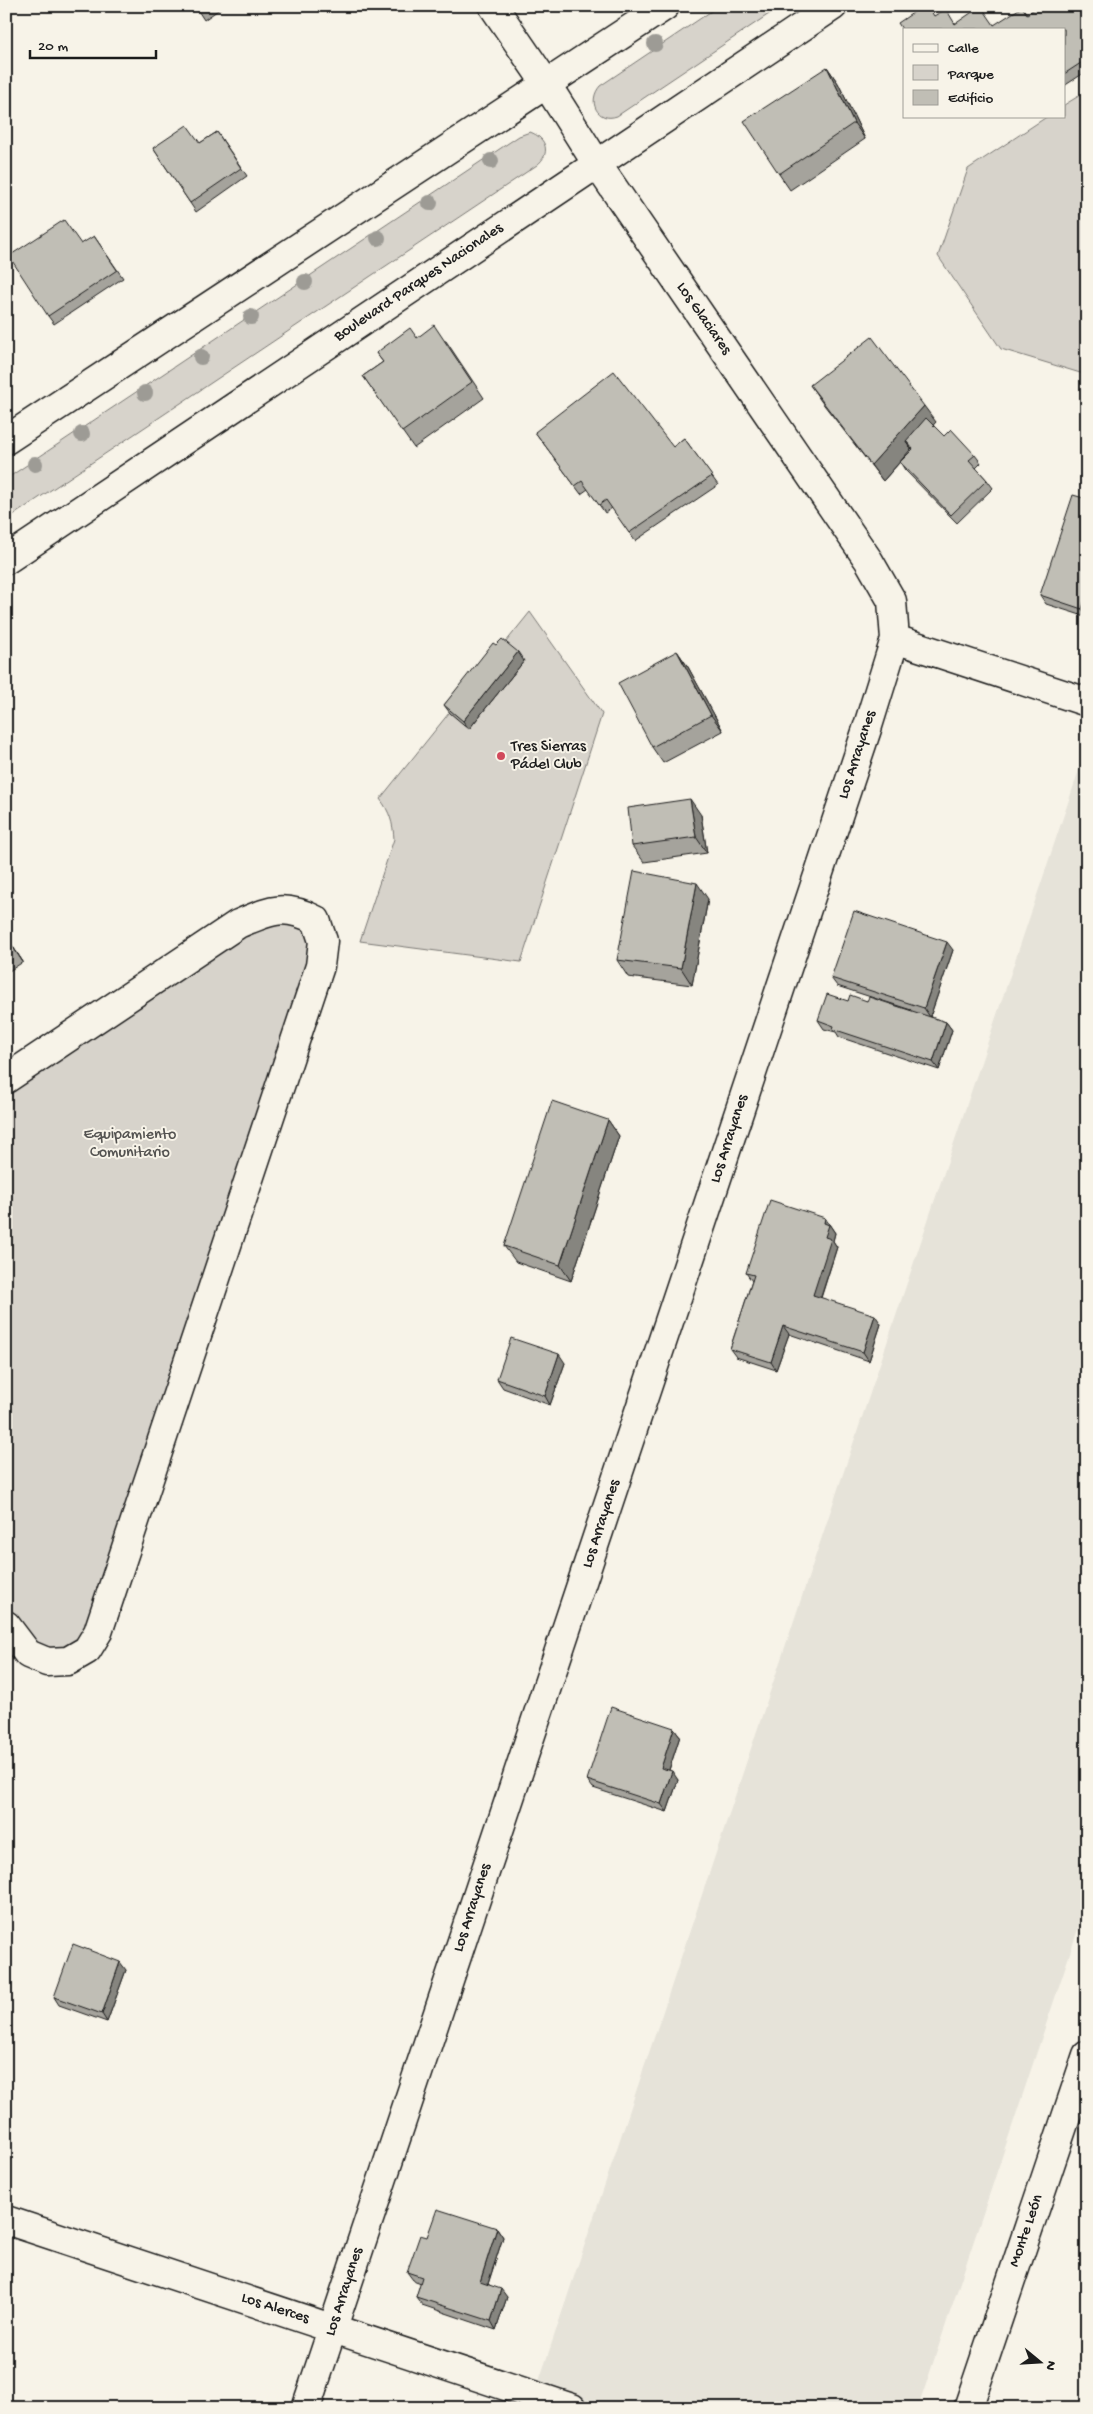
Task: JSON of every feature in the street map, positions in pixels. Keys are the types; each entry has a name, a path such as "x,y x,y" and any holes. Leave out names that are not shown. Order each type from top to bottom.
{"street":[{"name":"Los Glaciares","path":"494,6 547,85 596,164 870,561 892,601 895,639"},
{"path":"6,440 665,6"},
{"name":"Boulevard Parques Nacionales","path":"6,560 833,6"},
{"path":"895,639 1087,702"},
{"name":"Los Arrayanes","path":"306,2408 864,738 895,639"},
{"path":"6,1079 238,924 270,910 297,910 316,920 323,941 320,966 98,1632 87,1650 68,1662 47,1662 28,1654 6,1625"},
{"name":"Monte León","path":"968,2408 1087,2055"},
{"name":"Los Alerces","path":"6,2220 572,2408"}],"shaded area":[{"path":"1087,746 1087,1902 918,2408 530,2408"}],"green space":[{"path":"719,6 781,6 617,116 610,117 599,114 594,104 594,98 600,86"},
{"path":"1087,91 1087,375 1001,349 938,256 968,169 1045,118 1066,118 1066,104"},
{"path":"530,132 540,138 545,147 544,156 537,165 6,520 6,479 519,136"},
{"name":"Tres Sierras Pádel Club","path":"530,612 602,714 521,962 360,941 394,839 390,818 380,799"},
{"name":"Equipamiento Comunitario","path":"297,910 323,941 98,1632 68,1661 6,1625 6,1079 238,924"}],"building":[{"path":"195,6 206,6 198,11"},
{"path":"923,6 928,6 934,16 946,9 955,24 981,6 994,25 1022,7 1027,14 1039,6 1075,6 1087,24 1087,59 1066,73 1066,28 903,28 903,30 898,23"},
{"path":"827,67 854,123 779,174 744,121"},
{"path":"187,125 200,143 217,132 241,168 190,203 153,148"},
{"path":"64,220 81,244 94,236 117,270 48,316 9,256"},
{"path":"434,325 472,382 402,432 363,376 383,362 376,353 410,328 417,338"},
{"path":"872,337 924,406 871,465 810,385"},
{"path":"614,371 673,447 684,438 712,476 629,533 606,500 599,505 582,481 575,486 535,432"},
{"path":"926,418 944,436 951,429 975,455 969,460 987,480 951,515 900,462 913,449 906,441"},
{"path":"1073,495 1087,499 1087,593 1082,609 1040,595"},
{"path":"502,639 518,652 463,721 444,705 493,643 496,645"},
{"path":"677,651 711,715 652,747 618,683"},
{"path":"690,799 696,837 632,846 628,808"},
{"path":"634,871 697,883 681,968 617,960"},
{"path":"854,911 947,942 924,1008 831,978"},
{"path":"6,937 12,946 6,949"},
{"path":"827,994 848,1001 850,995 867,1001 869,997 946,1022 933,1062 833,1029 834,1026 818,1020"},
{"path":"552,1101 608,1120 560,1265 504,1246"},
{"path":"770,1200 825,1218 824,1223 829,1225 825,1237 831,1239 813,1295 875,1315 863,1352 783,1326 771,1362 730,1349 754,1275 746,1273"},
{"path":"511,1338 559,1354 545,1396 497,1379"},
{"path":"611,1707 674,1728 661,1768 672,1771 661,1804 587,1780"},
{"path":"73,1944 120,1962 102,2014 54,1997"},
{"path":"437,2209 497,2228 480,2282 501,2289 491,2321 416,2297 422,2277 407,2272 420,2235 427,2237"}],"place":[{"name":"Tres Sierras Pádel Club","path":"501,756"}]}
